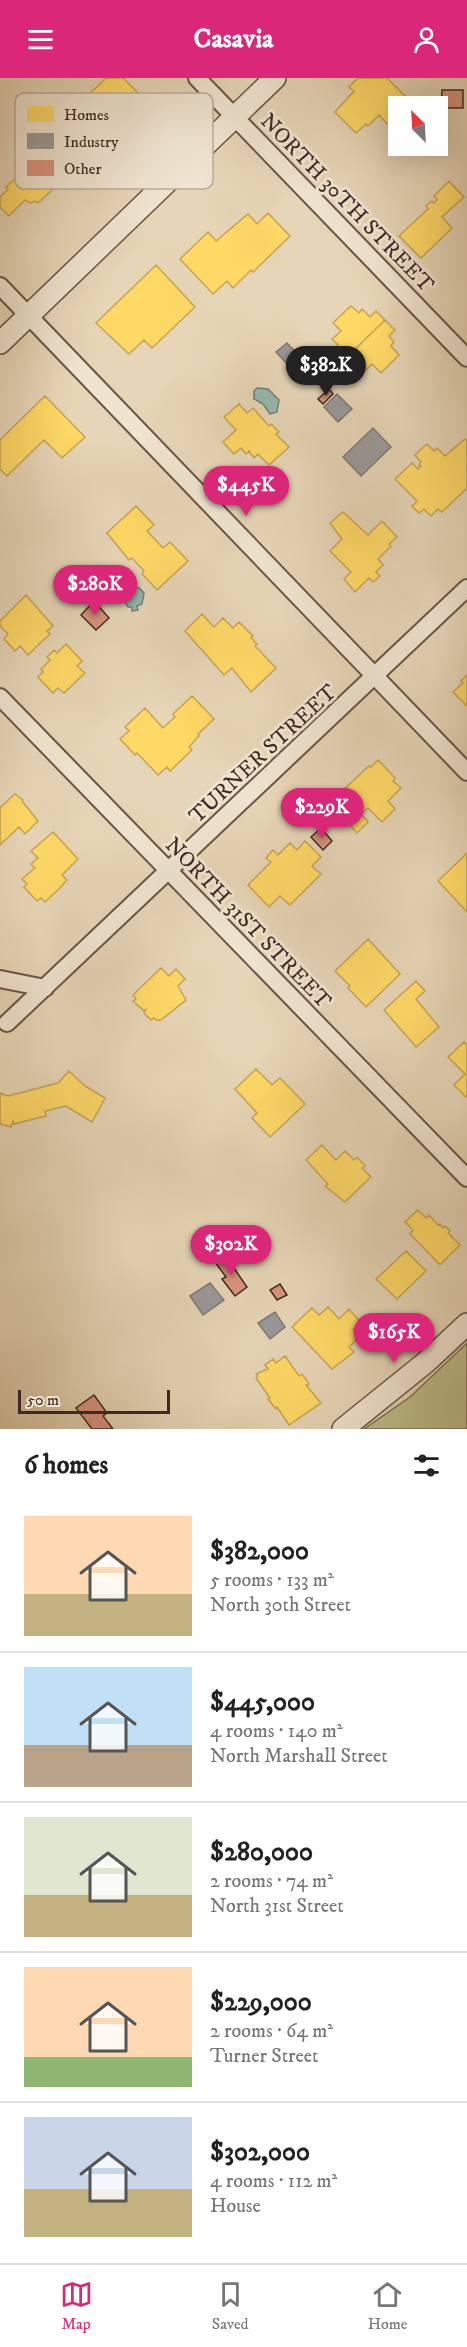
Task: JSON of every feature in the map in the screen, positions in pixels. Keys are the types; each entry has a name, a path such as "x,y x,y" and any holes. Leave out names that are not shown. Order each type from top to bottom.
{"street":[{"name":"NORTH 30TH STREET","path":"197,78 212,93"},
{"path":"213,138 275,78"},
{"name":"NORTH 30TH STREET","path":"213,94 467,358"},
{"path":"0,343 160,189"},
{"path":"0,286 467,772"},
{"name":"TURNER STREET","path":"7,1023 467,588"},
{"name":"NORTH 31ST STREET","path":"0,697 467,1178"},
{"path":"0,979 45,988"},
{"path":"343,1429 425,1363 467,1324"}],"green space":[{"path":"467,1343 467,1429 364,1429 410,1397"}],"water":[{"path":"257,388 268,389 279,400 277,412 270,414 263,404 254,399 254,391"},
{"path":"120,576 132,587 139,588 144,593 142,604 137,606 138,610 132,611 132,607 128,607 110,583"}],"building: Homes":[{"path":"106,78 123,78 138,93 90,93"},
{"path":"358,78 387,78 405,96 388,96 387,124 379,115 368,126 366,124 356,133 335,112 354,91 349,87"},
{"path":"15,179 15,189 53,189 38,203 25,200 9,216 0,207 0,197 8,189 6,187"},
{"path":"449,181 464,197 442,217 452,228 421,258 399,236 428,209 426,206 437,200 434,196"},
{"path":"268,213 290,236 233,288 227,281 213,294 180,259 208,232 216,241 248,214 257,224"},
{"path":"156,265 195,307 152,348 144,340 129,354 96,323"},
{"path":"351,306 359,313 362,309 370,317 376,311 385,320 341,363 330,352 338,345 332,339 341,331 333,323"},
{"path":"385,320 395,330 389,336 394,342 391,346 399,355 381,373 372,364 364,372 358,365 351,373 341,363"},
{"path":"45,396 85,437 62,458 44,440 7,476 0,469 0,440"},
{"path":"239,404 247,413 253,408 269,426 271,424 279,432 276,434 289,447 269,465 258,454 254,458 249,451 246,454 241,448 234,454 223,442 236,430 224,417"},
{"path":"465,439 467,441 467,488 442,512 438,509 431,516 424,509 419,513 412,506 417,501 395,479 412,463 418,469 421,466 419,465 421,462 415,455 427,444 434,451 437,448 445,456"},
{"path":"136,506 154,525 147,531 163,548 170,542 188,561 157,590 142,574 144,571 132,558 129,560 107,533"},
{"path":"343,512 368,535 382,521 397,537 378,559 383,565 376,572 380,576 373,582 369,578 355,592 344,579 351,572 330,551 342,539 330,523"},
{"path":"26,595 53,626 47,631 50,634 28,655 20,646 15,651 4,639 8,634 0,626 0,621"},
{"path":"202,614 214,627 223,618 233,628 239,622 253,636 251,638 257,644 255,646 276,668 251,692 232,668 224,675 185,631"},
{"path":"66,644 82,661 77,666 85,673 64,693 58,688 53,693 38,677 43,672 41,669 50,660 47,657 54,650 57,653"},
{"path":"467,675 467,706 453,692 463,683 461,681"},
{"path":"192,696 214,719 198,734 199,736 189,747 192,750 170,771 167,767 158,775 120,739 129,731 125,727 145,708 163,728 175,717 173,714"},
{"path":"378,760 401,788 388,801 395,809 382,822 368,808 361,814 368,822 357,833 339,814 333,820 316,803 321,798 337,800 341,796 339,794"},
{"path":"15,794 23,800 38,821 25,834 19,827 0,845 0,808"},
{"path":"53,832 78,859 62,875 67,880 59,889 45,902 41,898 37,901 24,887 27,884 22,879 35,868 31,864 38,858 31,851"},
{"path":"305,841 321,857 312,866 321,874 290,905 280,896 269,907 248,885 271,862 266,858 273,850 278,855 290,843 297,850"},
{"path":"467,853 467,912 438,881"},
{"path":"368,939 400,974 366,1007 335,971"},
{"path":"161,968 169,976 176,969 185,979 178,986 186,1000 161,1020 154,1018 151,1020 144,1013 146,1009 144,1011 133,1001 136,999 133,995"},
{"path":"416,981 425,991 416,999 439,1027 416,1047 384,1010"},
{"path":"464,1042 467,1045 467,1098 454,1085 465,1074 448,1057"},
{"path":"256,1069 272,1085 280,1078 305,1104 270,1137 252,1118 257,1113 235,1089"},
{"path":"69,1071 85,1086 105,1098 92,1122 66,1106 45,1111 46,1116 14,1124 13,1121 11,1127 0,1124 0,1093 8,1096 58,1083"},
{"path":"322,1145 336,1160 345,1151 354,1160 357,1157 365,1166 362,1168 371,1177 345,1202 325,1186 328,1184 306,1160"},
{"path":"418,1210 426,1218 429,1215 438,1225 440,1224 443,1228 445,1226 450,1231 448,1233 460,1245 440,1265 410,1234 413,1230 405,1222"},
{"path":"406,1251 426,1271 397,1299 376,1279"},
{"path":"328,1307 339,1319 349,1309 361,1323 353,1330 359,1337 349,1347 354,1352 332,1369 292,1327 312,1308 319,1315"},
{"path":"285,1356 299,1376 302,1374 309,1384 306,1385 321,1403 289,1425 277,1407 275,1408 268,1399 270,1398 256,1378 258,1376 256,1374 268,1369 265,1365 273,1359 276,1363"}],"building: Industry":[{"path":"287,343 301,358 290,367 276,352"},
{"path":"337,394 352,409 338,422 324,407"},
{"path":"373,428 391,447 361,476 343,457"},
{"path":"210,1283 224,1300 203,1315 190,1296"},
{"path":"275,1312 285,1327 270,1339 258,1323"}],"building: Other":[{"path":"442,90 463,90 463,108 448,108 448,96 442,96"},
{"path":"329,389 333,394 323,404 318,399"},
{"path":"94,601 109,618 96,630 81,615"},
{"path":"321,828 332,841 323,850 311,837"},
{"path":"225,1255 247,1287 235,1296 222,1279 226,1277 215,1262"},
{"path":"280,1284 287,1295 277,1300 270,1290"},
{"path":"94,1395 107,1413 103,1416 113,1429 92,1429 76,1408"}]}
